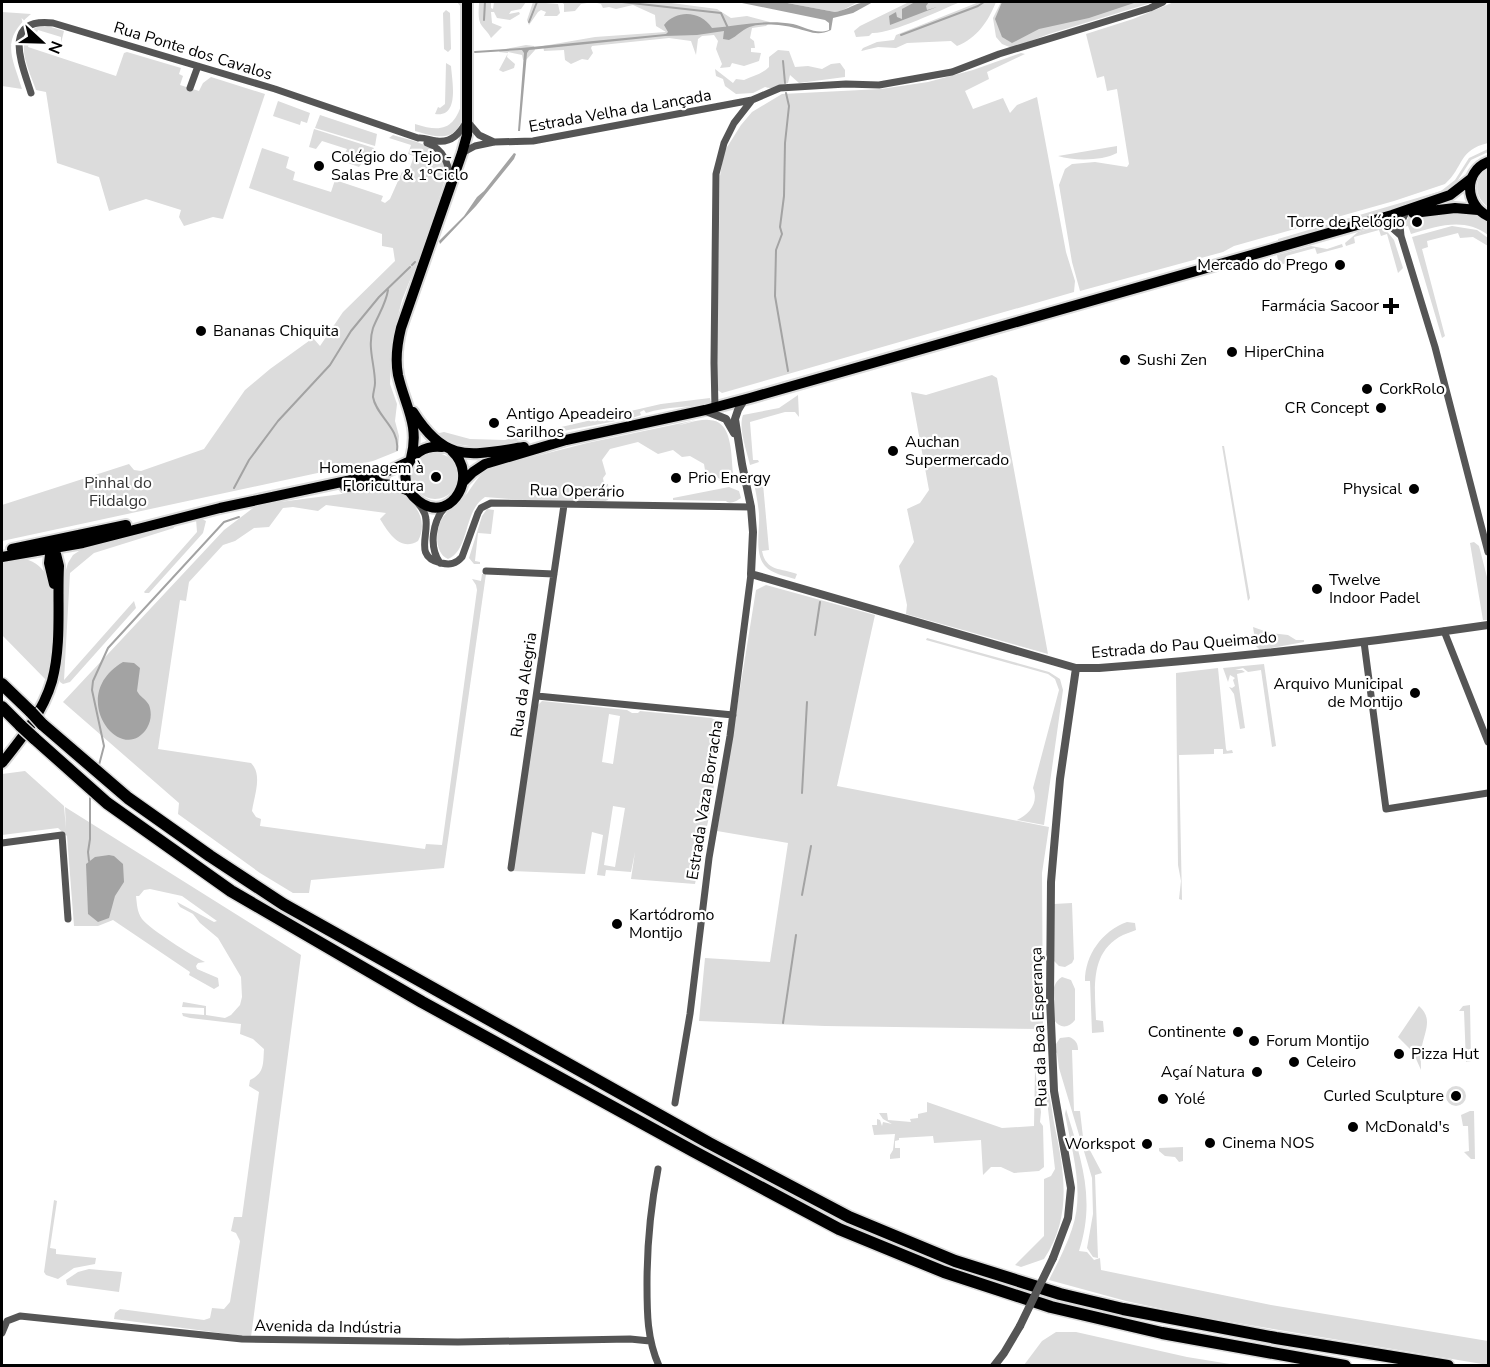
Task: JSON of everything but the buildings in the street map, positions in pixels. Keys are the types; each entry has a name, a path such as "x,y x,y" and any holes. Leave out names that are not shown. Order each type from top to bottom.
{"highway":[{"path":"2,684 42,724 128,798 283,904 699,1137 859,1221 955,1261 1060,1294 1123,1309 1276,1338 1448,1365"},
{"path":"2,706 107,803 231,891 443,1014 839,1229 944,1272 1062,1310 1162,1334 1345,1365"}],"main road":[{"path":"413,495 406,477 415,444 414,432 410,407 398,374 396,356 398,339 462,153 467,122 467,2"},
{"path":"2,557 21,554 119,526 220,508 384,473 410,460 425,447 476,453 566,440 744,400 1392,215 1450,195 1488,162"},
{"path":"1472,178 1470,195 1478,210"},
{"path":"1392,215 1455,208 1478,210 1488,216"},
{"path":"312,489 389,483 413,495 423,505 432,507 449,503 458,495 463,482 464,468 457,456 424,429 410,407"},
{"path":"463,482 486,464 566,440"},
{"path":"2,551 83,543 220,508"},
{"path":"57,596 65,557 71,550 83,543"},
{"path":"51,545 49,563 57,596"},
{"path":"2,763 33,721 50,686 56,652 59,566 51,545"},
{"path":"21,554 38,560 53,579"}],"street":[{"name":"Estrada Velha da Lançada","path":"462,153 475,146 494,142 533,141 752,100 780,88 846,84 879,85 952,72 999,54 1163,2"},
{"name":"Rua Ponte dos Cavalos","path":"31,93 18,50 19,38 24,30 41,21 274,89 418,138"},
{"path":"190,88 198,66"},
{"path":"738,445 728,421 710,409 714,363 716,174 724,143 734,123 752,100"},
{"path":"418,138 446,141 459,134 467,122 479,135 494,142"},
{"path":"418,138 441,152 447,163 452,182"},
{"path":"1405,214 1400,225 1401,236 1435,347 1488,552"},
{"path":"1377,219 1401,236"},
{"path":"744,400 735,417 738,445 751,507 753,532 751,574"},
{"path":"413,495 426,519 424,542 426,554 431,560 440,563"},
{"path":"440,563 434,552 434,534 439,516 449,503"},
{"name":"Rua Operário","path":"440,563 450,565 460,560 478,513 487,504 751,507"},
{"name":"Rua da Alegria","path":"512,868 564,505"},
{"path":"486,571 554,574"},
{"name":"Estrada do Pau Queimado","path":"751,574 1076,668 1089,669 1231,657 1488,625"},
{"name":"Estrada Vaza Borracha","path":"675,1102 690,1014 709,858 733,715 751,574"},
{"path":"1444,631 1488,742"},
{"path":"1364,642 1386,809 1488,794"},
{"name":"Rua da Boa Esperança","path":"994,1365 1020,1326 1065,1230 1070,1209 1071,1188 1054,1091 1050,999 1051,882 1060,778 1076,668"},
{"path":"537,696 733,715"},
{"path":"2,843 62,835 68,919"},
{"path":"658,1169 647,1237 647,1322 650,1341 659,1365"},
{"name":"Avenida da Indústria","path":"2,1333 7,1321 20,1316 242,1339 458,1342 630,1339 650,1341"}],"green space":[{"path":"457,2 462,2 463,10 464,113 461,123 452,134 446,136 415,131 415,124 433,128 446,126 452,122 460,109 463,99 461,7"},
{"path":"479,2 491,2 493,9 494,2 526,2 521,9 511,11 509,14 519,12 520,14 510,20 497,18 494,12 491,12 492,23 502,27 491,38 479,21"},
{"path":"533,2 558,4 560,13 557,16 544,16 546,12 541,10 529,25 527,20"},
{"path":"561,2 593,2 581,4 575,11 564,12 564,4"},
{"path":"593,2 664,2 717,9 731,18 747,16 770,22 766,26 752,28 750,38 754,41 755,48 751,48 751,52 761,53 759,61 744,66 732,63 730,67 720,68 722,64 716,49 718,41 714,35 702,36 698,39 696,55 691,41 669,38 592,46 593,53 588,60 582,59 571,64 565,60 564,50 544,51 543,46 595,37 666,32 656,26 655,15 633,5 616,9 603,8 601,4"},
{"path":"782,2 858,2 835,12"},
{"path":"909,2 960,2 903,26 872,33 869,36 856,37 854,31 860,26"},
{"path":"979,2 996,2 981,28 970,39 957,46 951,41 907,43 896,48 878,47 861,51 877,42 894,40 896,35"},
{"path":"1001,2 1154,2 1049,34 1012,48 1002,44 996,37 993,18"},
{"path":"1174,2 1488,2 1488,143 1471,150 1445,184 1394,201 1234,246 1223,252 1080,291 1072,262 1059,185 1065,169 1072,164 1095,162 1127,167 1129,164 1117,89 1107,91 1104,76 1097,78 1086,34 1133,19"},
{"path":"446,10 450,13 451,49 448,52 444,49 443,13"},
{"path":"2,12 31,14 21,23 12,40 12,58 22,89 2,86"},
{"path":"39,26 64,31 61,43 61,37 38,30 36,35 32,34 28,47 116,76 124,53 127,52 181,68 179,74 183,76 180,85 199,91 203,83 211,77 265,94 223,219 213,217 184,226 179,217 181,210 146,199 109,211 99,177 57,163 46,92 36,90 24,55 26,38"},
{"path":"526,45 534,46 535,50 526,60 523,60 522,55 499,52"},
{"path":"778,50 789,51 795,67 808,66 822,69 831,64 840,63 845,70 845,77 799,83 790,75 788,83 771,88 765,87 753,93 736,94 725,86 723,79 716,76 715,69 733,83 736,79 744,80 757,75 769,67 769,57"},
{"path":"1021,53 1025,54 987,72 989,79 965,91 973,109 1003,98 1010,113 1017,105 1037,97 1066,252 1075,281 1074,292 722,393 716,389 720,176 724,152 752,112 782,94 881,89 928,82 973,70"},
{"path":"508,54 507,57 515,64 514,68 503,72 499,70"},
{"path":"446,63 451,66 453,97 448,110 443,114 435,114 438,107 445,104"},
{"path":"278,101 310,113 307,123 301,121 300,125 273,116"},
{"path":"320,115 377,134 375,146 315,128"},
{"path":"314,129 374,148 369,162 363,162 359,167 342,161 347,149 322,141 316,149 309,147"},
{"name":"Pinhal do Fildalgo","path":"393,135 433,150 439,156 447,173 425,243 402,300 392,340 390,384 397,404 395,421 399,436 398,451 373,461 2,541 2,505 129,464 134,470 141,471 204,449 245,390 313,338 320,346 343,312 395,261 393,248 382,246 382,234 249,188 262,148 289,157 286,168 295,172 293,180 331,192 335,180 383,196 381,201 385,203 390,199 402,172 408,173 414,156 408,154 411,145 389,138"},
{"path":"1117,146 1117,153 1104,158 1080,159 1058,156"},
{"path":"1488,149 1488,152 1471,160 1456,183 1441,194 1278,242 1278,239 1441,191 1455,180 1469,158"},
{"path":"1488,168 1488,207 1480,198 1477,188 1480,177"},
{"path":"1430,213 1468,213 1488,222 1488,235 1479,229 1460,225 1441,226 1411,234 1408,226 1403,227 1408,218"},
{"path":"1452,226 1477,230 1488,238 1488,246 1473,237 1460,238 1458,233 1427,241 1428,247 1422,249 1445,336 1442,338 1412,237"},
{"path":"1376,227 1385,229 1394,240 1403,268 1398,273 1387,234 1381,236 1379,230 1354,237 1355,243 1346,246 1345,243 1358,232"},
{"path":"1342,244 1343,247 1317,254 1315,248 1286,256 1287,263 1279,265 1277,255 1311,246 1327,249"},
{"path":"992,375 997,378 1048,654 906,614 907,605 899,566 914,542 907,509 920,503 929,490 911,392 926,395"},
{"path":"798,395 799,417 795,412 785,412 750,422 753,460 759,462 750,465 742,433 743,415 779,408"},
{"path":"710,398 711,403 646,413 644,410 640,412 641,415 632,418 526,438 503,445 476,447 456,444 435,434 444,432 470,439 505,440 661,404"},
{"path":"696,420 675,426 709,420 723,426 727,432 731,449 733,473 729,479 720,479 705,470 704,464 690,456 682,457 673,450 658,454 638,442 610,449 602,460 606,474 603,478 604,484 608,484 609,492 602,497 609,496 608,500 603,502 537,501 485,497 473,511 464,539 455,554 448,559 440,552 437,534 440,522 490,468 587,443"},
{"path":"1222,446 1224,446 1250,598 1248,601"},
{"path":"435,453 451,460 458,476 451,492 435,499 419,492 412,476 419,460"},
{"path":"762,473 769,550 762,551 764,558 775,568 797,574 795,579 768,569 760,555 759,514 753,476"},
{"path":"729,487 739,491 741,498 731,503 673,500 673,498"},
{"path":"380,489 399,493 414,505 422,522 418,541 406,544 395,539 380,519 386,513 326,505 318,511 293,507 283,508 269,527 254,528 235,541 223,545 189,582 186,601 180,600 158,749 251,763 255,768 257,780 252,811 256,817 261,819 260,826 425,849 426,844 442,845 477,590 472,579 481,581 482,574 486,574 444,868 311,880 309,893 293,893 260,873 178,814 179,803 63,702 224,530 257,505"},
{"path":"487,509 494,510 491,534 478,533 475,561 480,564 474,564 469,558 482,516"},
{"path":"196,519 206,521 203,533 149,593 145,593 197,532"},
{"path":"173,523 174,528 94,553 70,573 64,680 134,601 136,608 70,682 63,684 60,682 58,677 63,580 73,555 82,549"},
{"path":"1474,542 1479,546 1488,581 1488,620 1483,620 1470,543"},
{"path":"25,559 42,569 52,588 52,629 47,681 2,635 2,561"},
{"path":"766,585 875,615 837,786 1049,827 1042,873 1043,1029 825,1026 699,1021 705,958 770,962 788,843 717,831 756,590"},
{"path":"1253,627 1270,633 1288,635 1296,640 1304,640 1304,642 1260,650 1256,646"},
{"path":"927,638 1049,672 1060,679 1063,690 1044,825 1017,820 1029,811 1034,803 1033,788 1059,690 1055,679 1048,674 926,640"},
{"path":"1264,664 1276,746 1272,747 1261,670 1248,672 1243,668 1235,670 1245,672 1237,674 1245,728 1240,729 1234,694 1229,687 1235,686 1233,680 1235,678 1230,675 1228,682 1223,668"},
{"path":"1218,668 1226,749 1227,751 1232,750 1233,753 1223,754 1223,749 1214,749 1214,754 1179,755 1182,900 1179,899 1181,881 1178,865 1176,673"},
{"path":"542,701 627,710 632,713 640,711 711,718 718,721 722,732 712,799 708,805 711,807 695,884 631,879 635,852 631,872 606,870 605,876 597,875 603,835 592,832 585,874 512,871 537,706","holes":["609,714 620,716 613,764 602,762","613,806 625,808 615,867 604,865"]},
{"path":"25,771 64,806 66,829 65,807 301,955 251,1337 114,1319 115,1313 120,1309 204,1320 210,1318 212,1308 224,1309 230,1302 240,1241 236,1233 231,1231 234,1217 242,1217 259,1092 249,1086 250,1080 261,1071 264,1049 253,1039 240,1034 241,1024 183,1016 182,1013 204,1015 204,1008 182,1007 183,1002 206,1006 206,1015 225,1018 231,1015 240,1005 241,977 218,938 177,902 214,922 217,921 182,896 150,889 144,890 136,896 139,914 154,929 205,962 198,963 197,969 218,978 219,986 214,989 189,975 190,972 113,920 98,926 74,926 67,836 58,828 2,835 2,774"},
{"path":"1072,903 1074,959 1065,967 1059,966 1054,961 1054,904"},
{"path":"1127,922 1135,923 1136,930 1112,942 1099,961 1095,984 1096,1020 1103,1021 1104,1032 1092,1033 1090,981 1085,981 1088,962 1103,938 1110,931"},
{"path":"1062,977 1071,980 1075,989 1075,1020 1070,1025 1064,1026 1054,1020 1053,1002 1053,990"},
{"path":"1470,1005 1471,1061 1466,1062 1464,1011 1459,1011 1463,1006"},
{"path":"1419,1006 1427,1020 1421,1052 1421,1070 1413,1052 1398,1037"},
{"path":"1069,1037 1076,1042 1078,1048 1078,1050 1072,1050 1074,1111 1080,1111 1083,1137 1102,1173 1095,1175 1098,1258 1093,1257 1087,1248 1093,1214 1092,1178 1055,1052 1060,1038"},
{"path":"1035,1069 1041,1112 1040,1122 1043,1126 1044,1167 1039,1171 1014,1173 1001,1167 991,1167 983,1175 981,1140 934,1143 933,1136 899,1138 895,1141 895,1148 900,1148 900,1158 890,1159 895,1134 874,1135 872,1125 877,1125 877,1119 880,1120 882,1126 883,1122 892,1124 883,1119 879,1113 887,1113 888,1120 911,1122 910,1119 918,1118 918,1114 927,1112 927,1102 1002,1128 1034,1126"},
{"path":"1045,1083 1051,1102 1061,1158 1063,1209 1053,1243 1044,1259 1021,1267 1015,1265 1044,1236 1044,1179 1051,1176 1055,1169"},
{"path":"1456,1086 1463,1089 1466,1096 1463,1103 1456,1106 1449,1103 1446,1096 1449,1089"},
{"path":"1066,1109 1081,1162 1086,1196 1084,1232 1079,1251 1087,1252 1094,1260 1100,1258 1101,1270 1271,1305 1488,1341 1488,1365 1190,1315 1126,1301 1049,1280 1070,1236 1076,1215 1076,1172"},
{"path":"1474,1111 1475,1159 1471,1159 1464,1152 1469,1151 1468,1126 1463,1126 1461,1115"},
{"path":"1183,1147 1183,1161 1179,1162 1175,1157 1165,1156 1159,1151 1159,1148"},
{"path":"54,1200 57,1201 50,1248 56,1249 56,1254 96,1258 95,1264 74,1268 58,1279 44,1272"},
{"path":"89,1269 122,1272 119,1292 67,1285 66,1280 78,1272"},
{"path":"1056,1332 1076,1332 1187,1357 1236,1365 1024,1365 1042,1341"}],"shaded area":[{"path":"737,2 782,2 835,12 857,4 873,2 853,13 833,18 831,30 821,33 785,26 763,25 749,27 729,40 723,39 724,31 529,50 520,131 518,131 524,53 522,50 517,50 521,48 666,34 668,32 664,25 675,16 682,14 702,18 712,28 772,22 793,24 815,31 829,30 829,23 825,20"},
{"path":"915,2 929,2 926,6 927,10 937,7 890,25 889,16 896,12 897,17 902,19 902,9"},
{"path":"1002,2 1137,2 1089,18 1039,29 1012,43 1002,37 995,19"},
{"path":"514,153 516,154 514,159 476,206 440,244 439,241 464,216"},
{"path":"123,662 134,663 140,668 137,691 149,705 151,714 147,728 136,738 125,739 113,734 104,723 99,708 99,692 106,676"},
{"path":"114,856 123,864 124,882 115,896 109,918 98,922 88,914 86,864 95,857"}],"waterway":[{"path":"484,20 485,2"},
{"path":"529,22 537,2"},
{"path":"622,2 721,13 728,28"},
{"path":"901,35 984,2"},
{"path":"475,52 520,49"},
{"path":"783,61 785,83"},
{"path":"786,93 789,106 780,227 782,234 776,250 775,296 788,371"},
{"path":"412,265 415,262"},
{"path":"234,488 249,460 278,421 330,365 351,331 379,297 410,267"},
{"path":"388,290 371,335 375,376 373,397 378,410 395,435 397,450"},
{"path":"99,765 104,746 92,690 93,681 108,648 224,522 239,517"},
{"path":"815,635 820,602"},
{"path":"802,793 807,702"},
{"path":"89,861 90,798"},
{"path":"802,895 811,846"},
{"path":"783,1023 796,935"}],"place":[{"name":"Colégio do Tejo - Salas Pre & 1ºCiclo","path":"319,166"},
{"name":"Torre de Relógio","path":"1417,222"},
{"name":"Mercado do Prego","path":"1340,265"},
{"name":"Farmácia Sacoor","path":"1391,306"},
{"name":"Bananas Chiquita","path":"201,331"},
{"name":"HiperChina","path":"1232,352"},
{"name":"Sushi Zen","path":"1125,360"},
{"name":"CorkRolo","path":"1367,389"},
{"name":"CR Concept","path":"1381,408"},
{"name":"Antigo Apeadeiro Sarilhos","path":"494,423"},
{"name":"Auchan Supermercado","path":"893,451"},
{"name":"Homenagem à Floricultura","path":"436,477"},
{"name":"Prio Energy","path":"676,478"},
{"name":"Physical","path":"1414,489"},
{"name":"Twelve Indoor Padel","path":"1317,589"},
{"name":"Arquivo Municipal de Montijo","path":"1415,693"},
{"name":"Kartódromo Montijo","path":"617,924"},
{"name":"Continente","path":"1238,1032"},
{"name":"Forum Montijo","path":"1254,1041"},
{"name":"Pizza Hut","path":"1399,1054"},
{"name":"Celeiro","path":"1294,1062"},
{"name":"Açaí Natura","path":"1257,1072"},
{"name":"Curled Sculpture","path":"1456,1096"},
{"name":"Yolé","path":"1163,1099"},
{"name":"McDonald's","path":"1353,1127"},
{"name":"Cinema NOS","path":"1210,1143"},
{"name":"Workspot","path":"1147,1144"}]}
